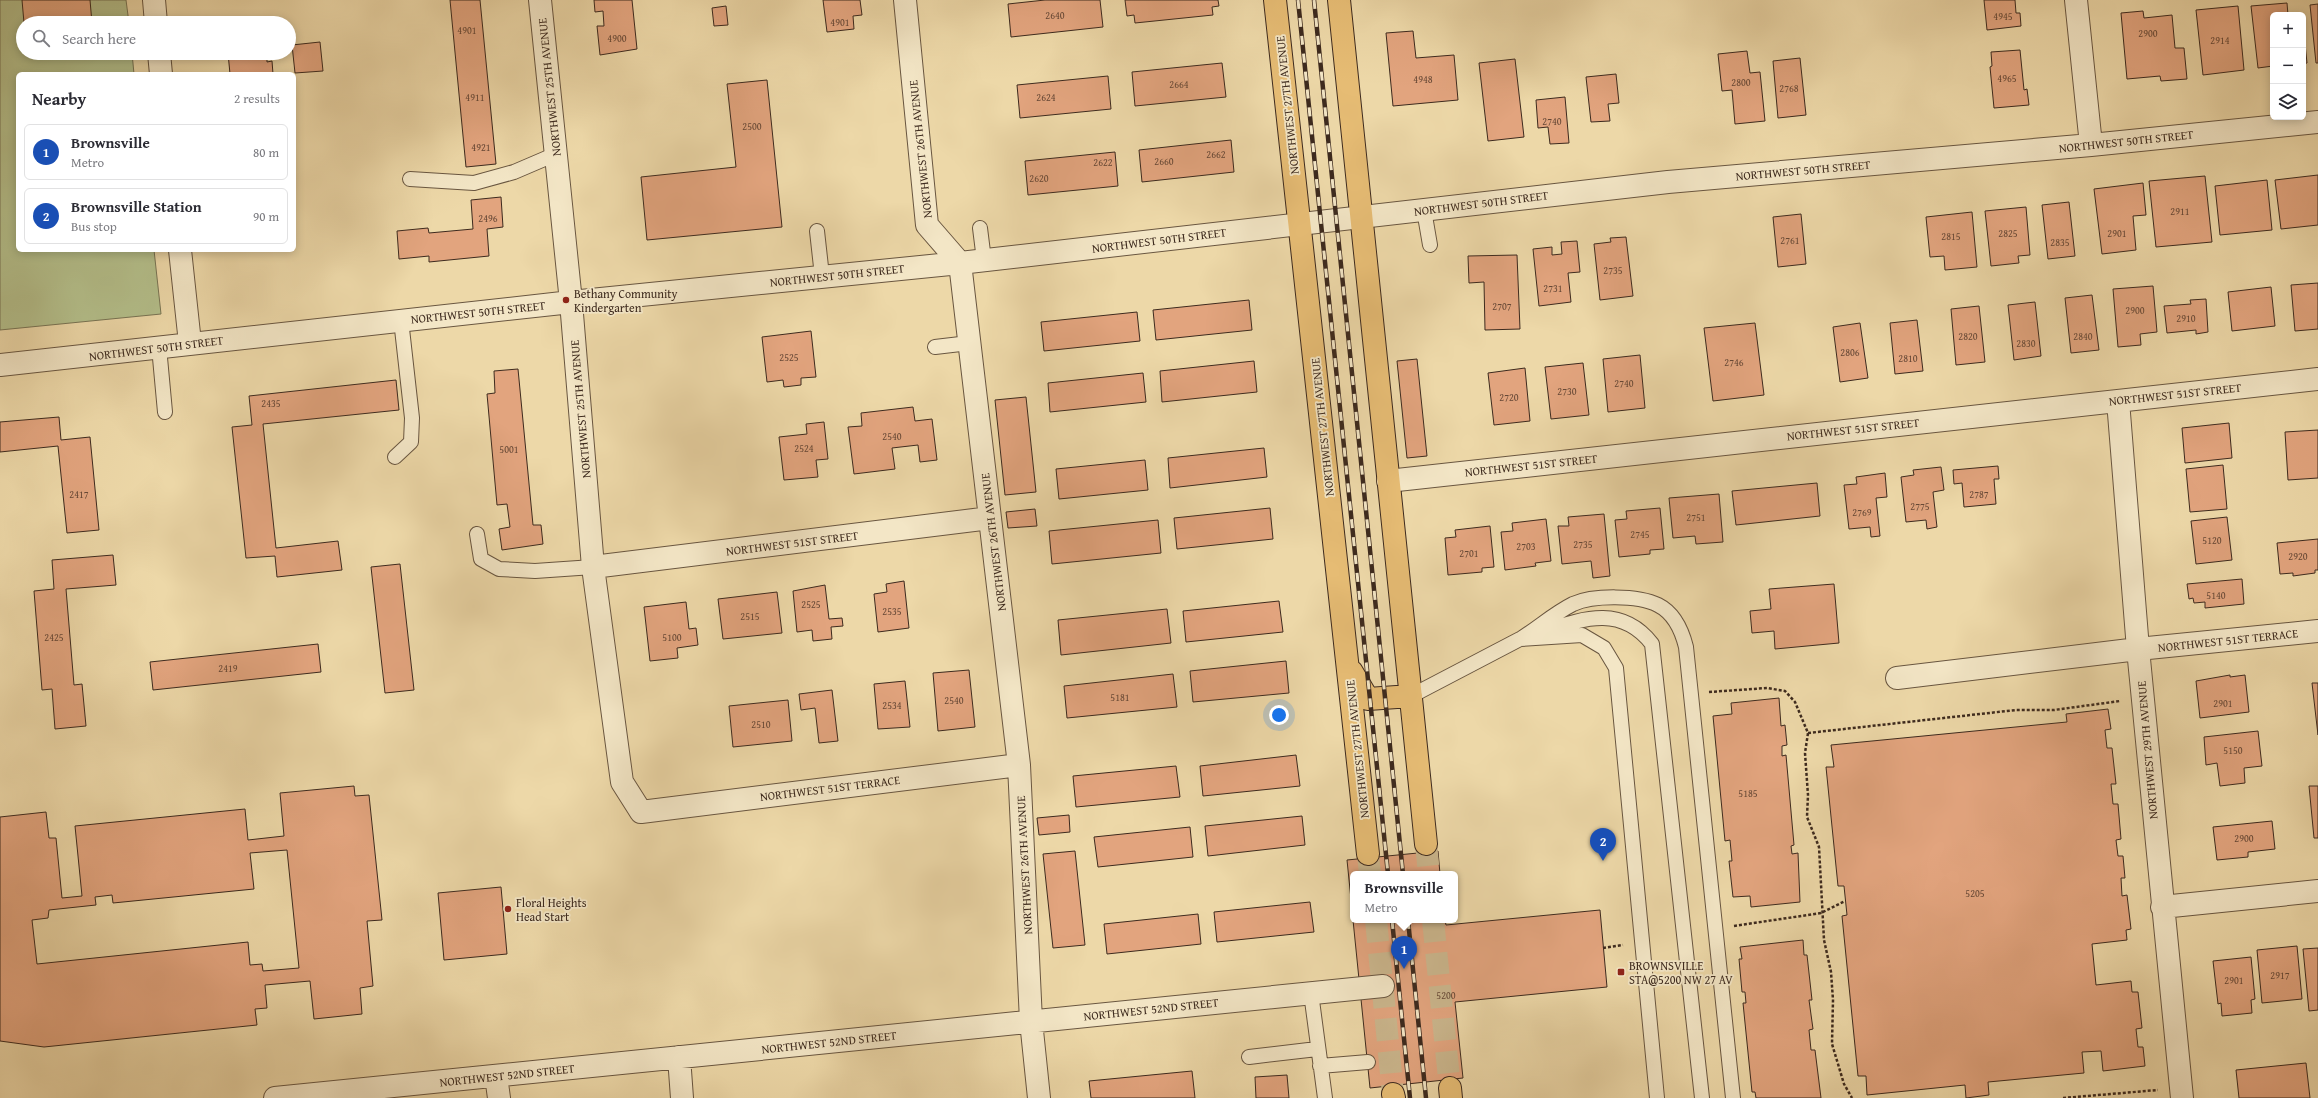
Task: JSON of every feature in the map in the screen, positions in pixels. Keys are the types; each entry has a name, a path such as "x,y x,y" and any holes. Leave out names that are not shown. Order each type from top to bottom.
{"main road":[{"name":"NORTHWEST 27TH AVENUE","path":"1275,0 1368,854"},
{"path":"1339,0 1426,844"},
{"path":"1348,665 1368,699 1411,696"}],"street":[{"path":"154,0 155,16"},
{"name":"NORTHWEST 25TH AVENUE","path":"540,0 571,302 593,567 622,782 641,812"},
{"name":"NORTHWEST 26TH AVENUE","path":"905,0 927,225 960,263 1019,765 1031,1021 1038,1098"},
{"path":"2076,0 2091,145"},
{"path":"160,60 161,72"},
{"name":"NORTHWEST 50TH STREET","path":"0,365 401,320 960,263 1668,182 2091,145 2318,122"},
{"path":"180,252 190,343"},
{"name":"NORTHWEST 51ST STREET","path":"1388,481 2318,378"},
{"name":"NORTHWEST 29TH AVENUE","path":"2118,401 2138,649 2181,1093"},
{"name":"NORTHWEST 51ST STREET","path":"593,567 990,518"},
{"name":"NORTHWEST 51ST TERRACE","path":"1897,678 2138,649 2318,631"},
{"name":"NORTHWEST 51ST TERRACE","path":"641,812 1019,765"},
{"path":"2162,907 2318,891"},
{"name":"NORTHWEST 52ND STREET","path":"275,1098 1383,986"},
{"path":"679,1057 682,1098"},
{"path":"496,1076 499,1098"}],"lane":[{"path":"410,179 474,183 514,172 556,154"},
{"path":"1424,210 1430,245"},
{"path":"980,228 984,260"},
{"path":"817,231 822,276"},
{"path":"395,457 411,442 412,436 412,418 401,320"},
{"path":"935,347 969,343"},
{"path":"159,347 166,412"},
{"path":"477,534 481,559 499,569 535,571 593,567"},
{"path":"1411,696 1520,639 1574,604 1605,598 1633,598 1658,605 1682,630 1686,647 1733,1098"},
{"path":"1520,639 1583,619 1602,618 1629,624 1642,632 1652,644 1702,1098"},
{"path":"1520,639 1582,635 1604,648 1616,668 1656,1098"},
{"path":"1311,993 1317,1049 1325,1098"},
{"path":"1249,1057 1317,1049"},
{"path":"1320,1066 1368,1062"}],"path":[{"path":"1691,693 1767,688 1785,691 1795,702 1808,733 1805,753 1808,795 1807,817 1819,847 1824,940 1832,986 1832,1044 1844,1084 1852,1098"},
{"path":"1808,733 1829,729 2016,710 2054,710 2143,699"},
{"path":"2063,1098 2181,1093"}],"green space":[{"path":"0,0 126,0 128,16 16,16 16,60 133,60 134,72 16,72 16,252 154,252 161,314 0,330"}],"building":[{"path":"22,0 90,0 91,16 23,16"},
{"path":"450,0 480,0 496,164 466,167"},
{"path":"594,0 632,0 637,49 600,55 597,26 604,26 603,11 595,12"},
{"path":"823,0 860,0 862,15 853,16 854,29 827,32"},
{"path":"1045,0 1100,0 1103,27 1011,37 1008,4"},
{"path":"1125,0 1218,0 1219,6 1212,7 1213,15 1135,23 1134,15 1127,16"},
{"path":"1984,0 2015,0 2016,13 2020,13 2021,26 1987,30"},
{"path":"2287,3 2288,12 2270,12 2270,66 2258,68 2251,6"},
{"path":"2318,4 2318,63 2316,63 2310,5"},
{"path":"726,6 728,25 714,26 712,8"},
{"path":"2238,6 2244,70 2203,75 2196,10"},
{"path":"2143,11 2144,18 2172,15 2175,48 2184,48 2187,79 2161,81 2160,76 2127,79 2121,13"},
{"path":"1413,31 1416,58 1454,55 1458,100 1393,106 1386,33"},
{"path":"320,42 323,71 295,72 294,60 296,60 296,45"},
{"path":"2020,50 2024,90 2027,89 2029,105 1994,108 1990,67 1992,66 1991,52"},
{"path":"1747,51 1750,73 1760,72 1765,121 1735,124 1732,90 1722,91 1718,54"},
{"path":"1800,58 1806,115 1778,118 1773,61"},
{"path":"1515,59 1524,137 1488,141 1479,63"},
{"path":"229,60 272,61 273,72 230,72"},
{"path":"1222,63 1226,97 1135,106 1132,72"},
{"path":"1616,74 1619,103 1608,104 1610,121 1591,122 1586,77"},
{"path":"1108,76 1111,109 1020,118 1017,85"},
{"path":"767,80 782,227 647,240 641,177 736,167 727,84"},
{"path":"1565,97 1569,143 1550,144 1548,127 1538,128 1536,100"},
{"path":"1231,140 1234,172 1142,182 1139,150"},
{"path":"1115,152 1118,186 1028,195 1025,161"},
{"path":"2318,175 2318,225 2281,229 2275,180"},
{"path":"2205,176 2212,242 2156,247 2149,181"},
{"path":"2267,180 2272,230 2220,235 2215,186"},
{"path":"2143,183 2146,215 2133,216 2136,250 2102,254 2094,189"},
{"path":"501,197 503,227 487,229 489,256 429,262 429,256 399,259 397,231 428,228 429,233 473,229 471,200"},
{"path":"2069,202 2075,256 2048,259 2042,205"},
{"path":"2026,207 2030,255 2018,256 2019,263 1991,266 1985,211"},
{"path":"1972,212 1977,267 1945,270 1944,256 1930,257 1926,217"},
{"path":"1801,214 1806,264 1778,267 1773,217"},
{"path":"1626,237 1633,296 1600,300 1594,244 1611,242 1610,238"},
{"path":"1577,241 1580,272 1568,273 1571,302 1539,306 1533,249 1552,247 1552,255 1562,254 1561,242"},
{"path":"1517,255 1520,329 1485,330 1484,282 1469,283 1468,256"},
{"path":"2318,283 2318,329 2295,331 2291,285"},
{"path":"2153,286 2157,332 2140,334 2141,345 2118,347 2113,289"},
{"path":"2271,287 2275,326 2232,331 2228,292"},
{"path":"2092,295 2099,350 2071,353 2065,298"},
{"path":"2206,299 2208,332 2196,334 2196,330 2167,333 2164,306 2191,304 2190,300"},
{"path":"1249,300 1252,330 1156,340 1153,310"},
{"path":"2035,302 2041,356 2014,360 2008,305"},
{"path":"1979,306 1985,362 1956,365 1951,309"},
{"path":"1137,312 1140,341 1044,351 1041,322"},
{"path":"1917,320 1923,371 1895,374 1890,323"},
{"path":"1755,323 1764,395 1713,401 1704,328"},
{"path":"1860,323 1868,378 1840,382 1833,327"},
{"path":"811,331 816,377 801,378 801,385 784,387 783,380 767,382 762,337"},
{"path":"1640,355 1645,408 1608,412 1603,359"},
{"path":"1417,359 1427,456 1407,458 1397,361"},
{"path":"1254,361 1257,392 1162,402 1160,371"},
{"path":"1583,363 1589,415 1551,419 1545,367"},
{"path":"1525,368 1530,421 1494,425 1488,373"},
{"path":"518,369 533,525 541,525 543,544 502,550 499,529 510,527 507,504 497,505 487,394 495,393 494,371"},
{"path":"1143,373 1146,402 1050,412 1048,383"},
{"path":"396,380 399,410 263,424 276,548 338,541 342,570 277,577 275,556 246,558 232,427 252,425 249,396"},
{"path":"1026,397 1036,492 1005,495 995,400"},
{"path":"913,407 915,421 932,419 937,460 920,462 918,445 892,448 895,469 854,474 848,427 862,426 861,413"},
{"path":"59,417 61,440 90,437 99,530 67,533 58,446 0,452 0,422"},
{"path":"824,422 828,459 816,460 818,477 784,480 779,437 807,434 806,424"},
{"path":"2229,423 2232,458 2185,463 2182,428"},
{"path":"2318,430 2318,478 2288,480 2285,432"},
{"path":"1264,448 1267,477 1170,488 1168,458"},
{"path":"1145,460 1148,490 1059,499 1056,469"},
{"path":"2223,465 2227,509 2190,512 2186,469"},
{"path":"1998,466 1999,479 1994,479 1996,504 1964,507 1962,483 1954,484 1953,470"},
{"path":"1941,467 1944,490 1933,492 1937,527 1927,529 1926,520 1906,522 1901,477 1914,475 1913,470"},
{"path":"1885,473 1887,497 1876,498 1880,536 1871,537 1870,527 1849,529 1844,485 1857,484 1856,477"},
{"path":"1817,483 1820,516 1736,525 1732,491"},
{"path":"1719,494 1723,542 1696,544 1695,536 1673,538 1669,498"},
{"path":"1270,508 1273,539 1177,549 1174,518"},
{"path":"1660,508 1664,549 1650,550 1650,554 1619,557 1615,520 1627,519 1626,511"},
{"path":"1035,509 1037,526 1008,528 1006,512"},
{"path":"1604,514 1610,576 1593,578 1591,561 1562,564 1558,526 1569,526 1568,517"},
{"path":"2227,517 2232,560 2196,564 2191,521"},
{"path":"1546,519 1551,561 1535,563 1536,566 1505,570 1501,532 1513,531 1512,523"},
{"path":"1158,520 1161,553 1052,564 1049,531"},
{"path":"1490,526 1494,567 1482,568 1482,572 1448,575 1445,538 1456,537 1455,530"},
{"path":"2318,539 2318,570 2315,570 2315,573 2293,576 2293,573 2280,574 2277,543"},
{"path":"113,555 116,585 66,589 74,685 82,684 86,726 55,729 52,689 42,690 34,591 54,589 52,560"},
{"path":"400,564 414,690 385,693 371,567"},
{"path":"2242,579 2244,604 2205,608 2205,602 2194,603 2193,598 2189,599 2187,584"},
{"path":"904,581 909,628 878,632 874,594 887,592 886,584"},
{"path":"1834,584 1839,643 1775,649 1774,631 1752,633 1750,611 1771,609 1769,589"},
{"path":"825,585 829,619 842,618 843,626 831,627 832,639 813,641 812,630 797,632 793,591"},
{"path":"777,592 782,633 723,639 718,599"},
{"path":"1279,601 1283,632 1186,642 1183,611"},
{"path":"686,602 689,629 696,628 698,645 677,648 678,658 650,661 644,607"},
{"path":"1167,609 1171,643 1061,655 1058,620"},
{"path":"318,644 321,672 153,690 150,662"},
{"path":"1286,661 1289,693 1193,702 1190,671"},
{"path":"969,670 975,727 938,731 933,673"},
{"path":"1173,674 1177,707 1067,718 1064,686"},
{"path":"2230,675 2230,677 2245,675 2249,712 2200,718 2196,681"},
{"path":"905,681 910,727 878,729 874,684"},
{"path":"2312,683 2318,683 2318,735"},
{"path":"832,690 838,741 819,743 815,708 801,710 799,694"},
{"path":"1779,698 1781,726 1785,725 1787,745 1782,746 1782,756 1786,755 1794,845 1791,846 1792,854 1798,853 1800,902 1751,907 1750,896 1733,897 1729,861 1732,861 1730,840 1725,841 1713,716 1732,714 1731,703"},
{"path":"788,700 792,741 733,747 729,706"},
{"path":"2108,709 2111,729 2105,730 2107,748 2112,748 2116,784 2111,784 2113,804 2118,804 2121,839 2116,840 2118,856 2123,856 2125,878 2121,878 2122,896 2127,895 2131,929 2126,930 2127,940 2092,944 2096,985 2131,981 2132,992 2138,992 2142,1028 2136,1029 2138,1047 2143,1047 2145,1066 2103,1071 2101,1051 2082,1052 2084,1073 1988,1082 1989,1095 1966,1098 1965,1085 1867,1095 1866,1076 1858,1076 1842,916 1847,915 1844,886 1838,886 1826,767 1834,767 1831,745 2067,722 2066,714"},
{"path":"2258,731 2262,766 2244,768 2245,783 2220,786 2217,763 2206,765 2204,737"},
{"path":"1296,755 1300,786 1203,796 1200,766"},
{"path":"1176,766 1180,797 1076,807 1073,776"},
{"path":"354,786 355,796 369,795 382,920 367,921 373,986 360,988 362,1014 314,1019 310,981 265,985 267,1008 255,1009 257,1025 44,1047 0,1041 0,817 46,812 49,838 56,838 62,898 82,896 75,826 245,809 248,840 284,836 280,793","holes":["287,850 299,968 263,971 262,964 250,965 248,942 37,964 32,920 48,918 49,910 96,905 95,897 112,895 113,903 254,889 250,853"]},
{"path":"2309,786 2318,786 2318,838 2314,838"},
{"path":"1069,815 1070,832 1039,835 1037,818"},
{"path":"1302,816 1305,845 1208,856 1205,826"},
{"path":"2272,821 2275,849 2248,852 2248,857 2217,860 2213,827"},
{"path":"1190,827 1193,857 1098,867 1094,837"},
{"path":"1075,851 1085,945 1053,948 1043,854"},
{"path":"1438,851 1440,871 1350,871 1350,890 1347,860"},
{"path":"501,887 507,954 444,960 438,893"},
{"path":"1310,902 1314,932 1217,942 1214,912"},
{"path":"1600,910 1607,987 1455,1002 1463,1078 1370,1088 1353,923 1446,923 1446,925"},
{"path":"1198,914 1201,944 1107,954 1104,924"},
{"path":"1803,940 1804,955 1807,955 1812,1000 1809,1000 1813,1029 1809,1030 1811,1050 1815,1050 1821,1098 1756,1098 1755,1092 1752,1092 1743,1003 1746,1003 1745,992 1742,992 1739,959 1742,959 1740,947"},
{"path":"2297,946 2302,999 2262,1003 2257,950"},
{"path":"2318,948 2318,1010 2309,1011 2303,949"},
{"path":"2251,957 2255,999 2251,1000 2252,1013 2222,1016 2221,1003 2218,1004 2213,961"},
{"path":"2306,1063 2310,1098 2239,1098 2236,1070"},
{"path":"1192,1071 1195,1098 1091,1098 1089,1081"},
{"path":"1287,1075 1289,1098 1256,1098 1255,1077"}],"tunnel":[{"path":"1426,844 1429,871"},
{"path":"1368,854 1370,871"},
{"path":"1376,923 1393,1094"},
{"path":"1433,923 1450,1088"}],"railway":[{"path":"1298,0 1388,871"},
{"path":"1314,0 1403,871"},
{"path":"1392,923 1410,1098"},
{"path":"1408,923 1426,1098"}],"place":[{"name":"Bethany Community Kindergarten","path":"566,300"},
{"name":"Brownsville Station","path":"1603,861"},
{"name":"Floral Heights Head Start","path":"508,909"},
{"name":"Brownsville","path":"1404,969"},
{"name":"BROWNSVILLE STA@5200 NW 27 AV","path":"1621,972"}]}
